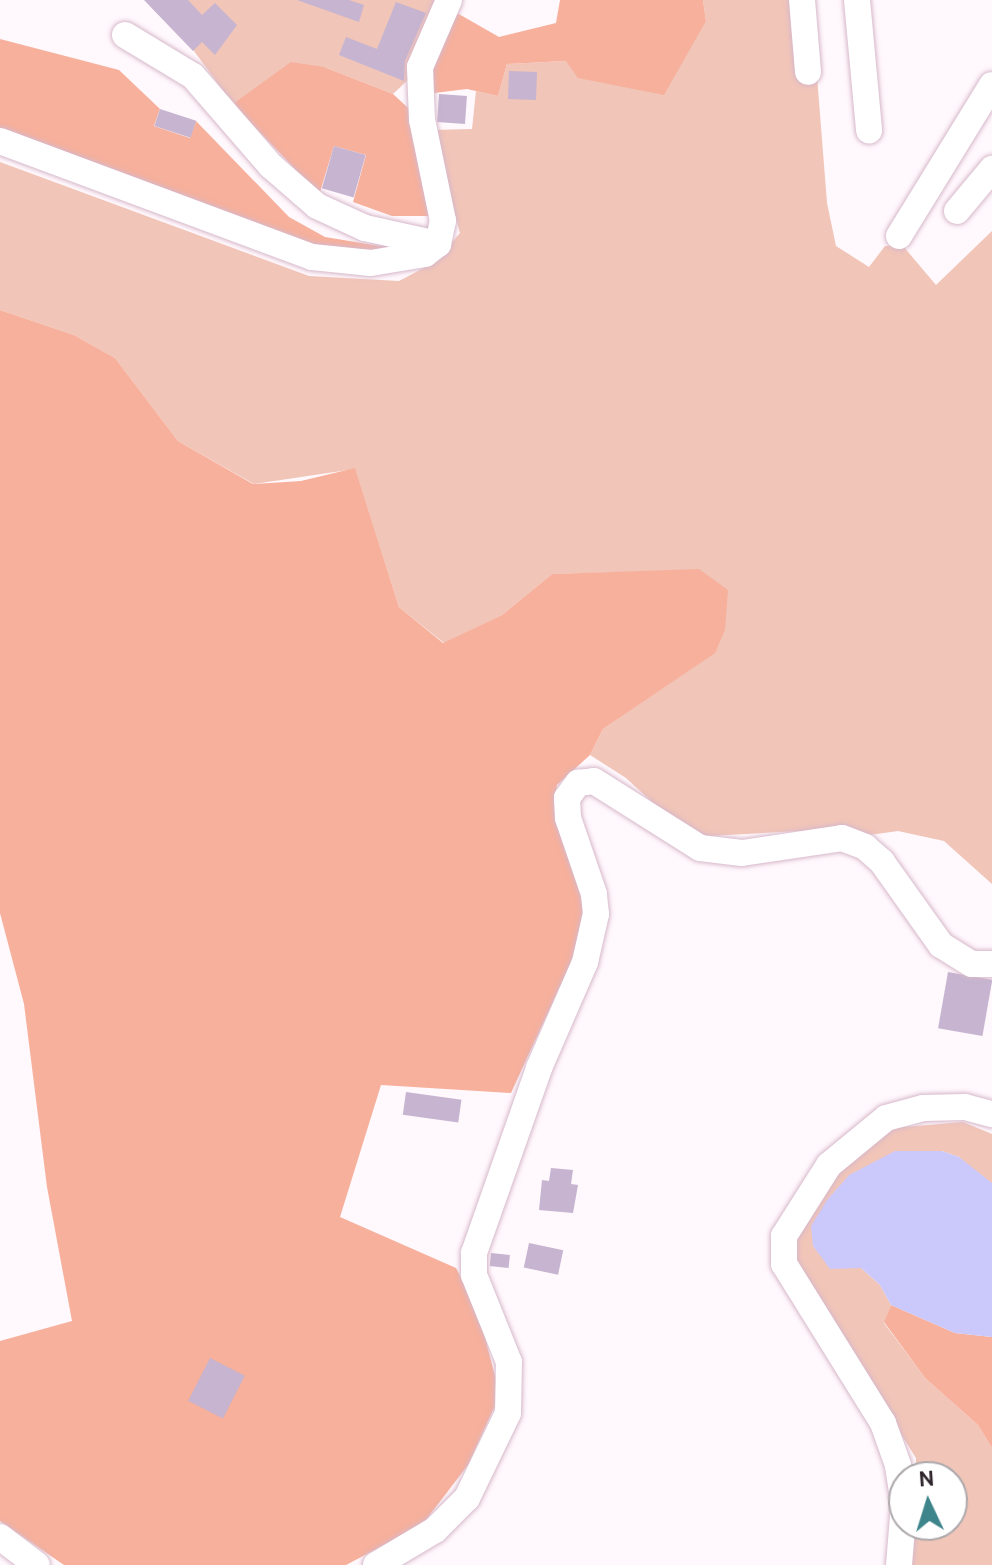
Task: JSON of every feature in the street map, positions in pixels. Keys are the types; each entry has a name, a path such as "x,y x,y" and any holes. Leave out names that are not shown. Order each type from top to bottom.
{"street":[{"path":"802,0 808,72"},
{"path":"857,0 869,130"},
{"path":"0,141 312,257 392,262 425,254 438,244 443,221 419,81 420,67 443,2"},
{"path":"125,35 193,76 271,166 317,206 365,228 438,244"},
{"path":"899,236 992,85"},
{"path":"957,211 992,169"},
{"path":"376,1565 435,1530 467,1498 508,1413 509,1362 474,1275 474,1253 539,1068 585,962 596,914 594,894 568,818 567,798 578,783 594,781 700,848 742,853 842,838 865,847 941,945 972,964 992,964"},
{"path":"899,1565 904,1504 898,1465 883,1423 784,1264 784,1236 829,1165 886,1118 923,1108 965,1107 992,1114"},
{"path":"0,1537 37,1565"}],"shaded area":[{"path":"152,0 442,0 410,78 393,94 324,67 259,88 233,104 194,51 150,6"},
{"path":"560,0 703,0 706,21 664,95 578,78 566,61 507,64 498,96 467,89 426,94 428,73 457,13 499,37 556,23"},
{"path":"703,0 811,0 827,203 836,246 869,267 885,246 903,246 936,285 992,231 992,884 944,841 898,831 855,837 798,831 690,837 626,778 590,755 603,729 715,652 699,570 552,574 502,615 444,643 399,607 355,469 254,484 178,441 115,358 74,335 0,310 0,162 309,276 399,281 435,262 460,233 431,130 472,129 476,91 498,96 507,64 566,61 706,21"},
{"path":"0,39 119,70 160,109 154,126 190,138 196,121 289,217 325,237 410,251 326,248 234,221 0,128"},
{"path":"291,62 324,67 393,94 418,117 437,209 429,216 392,216 353,202 366,155 334,146 320,192 310,185 233,104"},
{"path":"0,310 74,335 115,358 178,441 253,484 301,481 355,468 399,607 443,643 502,615 552,574 699,569 728,590 725,630 715,653 603,729 590,755 557,785 555,801 584,904 574,956 511,1093 381,1085 340,1217 456,1268 477,1307 500,1395 468,1465 422,1525 346,1565 64,1565 0,1521 0,1341 72,1321 47,1187 24,1004 0,913"},
{"path":"963,1122 992,1134 992,1185 959,1157 942,1151 895,1151 813,1246 819,1253 861,1268 880,1285 891,1305 884,1323 925,1378 978,1425 992,1448 992,1565 910,1565 912,1541 968,1541 968,1461 916,1461 793,1263 792,1243 837,1166 892,1128"},
{"path":"891,1305 955,1333 992,1337 992,1448 978,1425 925,1378 884,1322"}],"water":[{"path":"895,1151 942,1151 959,1157 992,1183 992,1337 955,1333 891,1305 880,1285 861,1268 830,1269 813,1246 811,1226 827,1200 849,1175"}],"building":[{"path":"144,0 188,0 202,15 215,3 237,25 215,55 202,42 193,51"},
{"path":"297,0 349,0 364,5 359,22"},
{"path":"396,2 426,13 405,61 404,81 339,55 346,37 377,49"},
{"path":"509,71 537,72 536,100 508,99"},
{"path":"439,94 467,96 465,124 437,122"},
{"path":"160,109 196,121 191,138 154,126"},
{"path":"334,146 366,155 354,197 322,188"},
{"path":"948,972 992,980 982,1036 938,1028"},
{"path":"406,1092 461,1100 458,1123 403,1115"},
{"path":"551,1168 573,1170 571,1184 578,1185 573,1213 539,1210 542,1180 549,1181"},
{"path":"529,1243 563,1250 558,1275 524,1267"},
{"path":"491,1253 510,1255 509,1268 490,1266"},
{"path":"210,1358 245,1376 223,1418 188,1401"}]}
